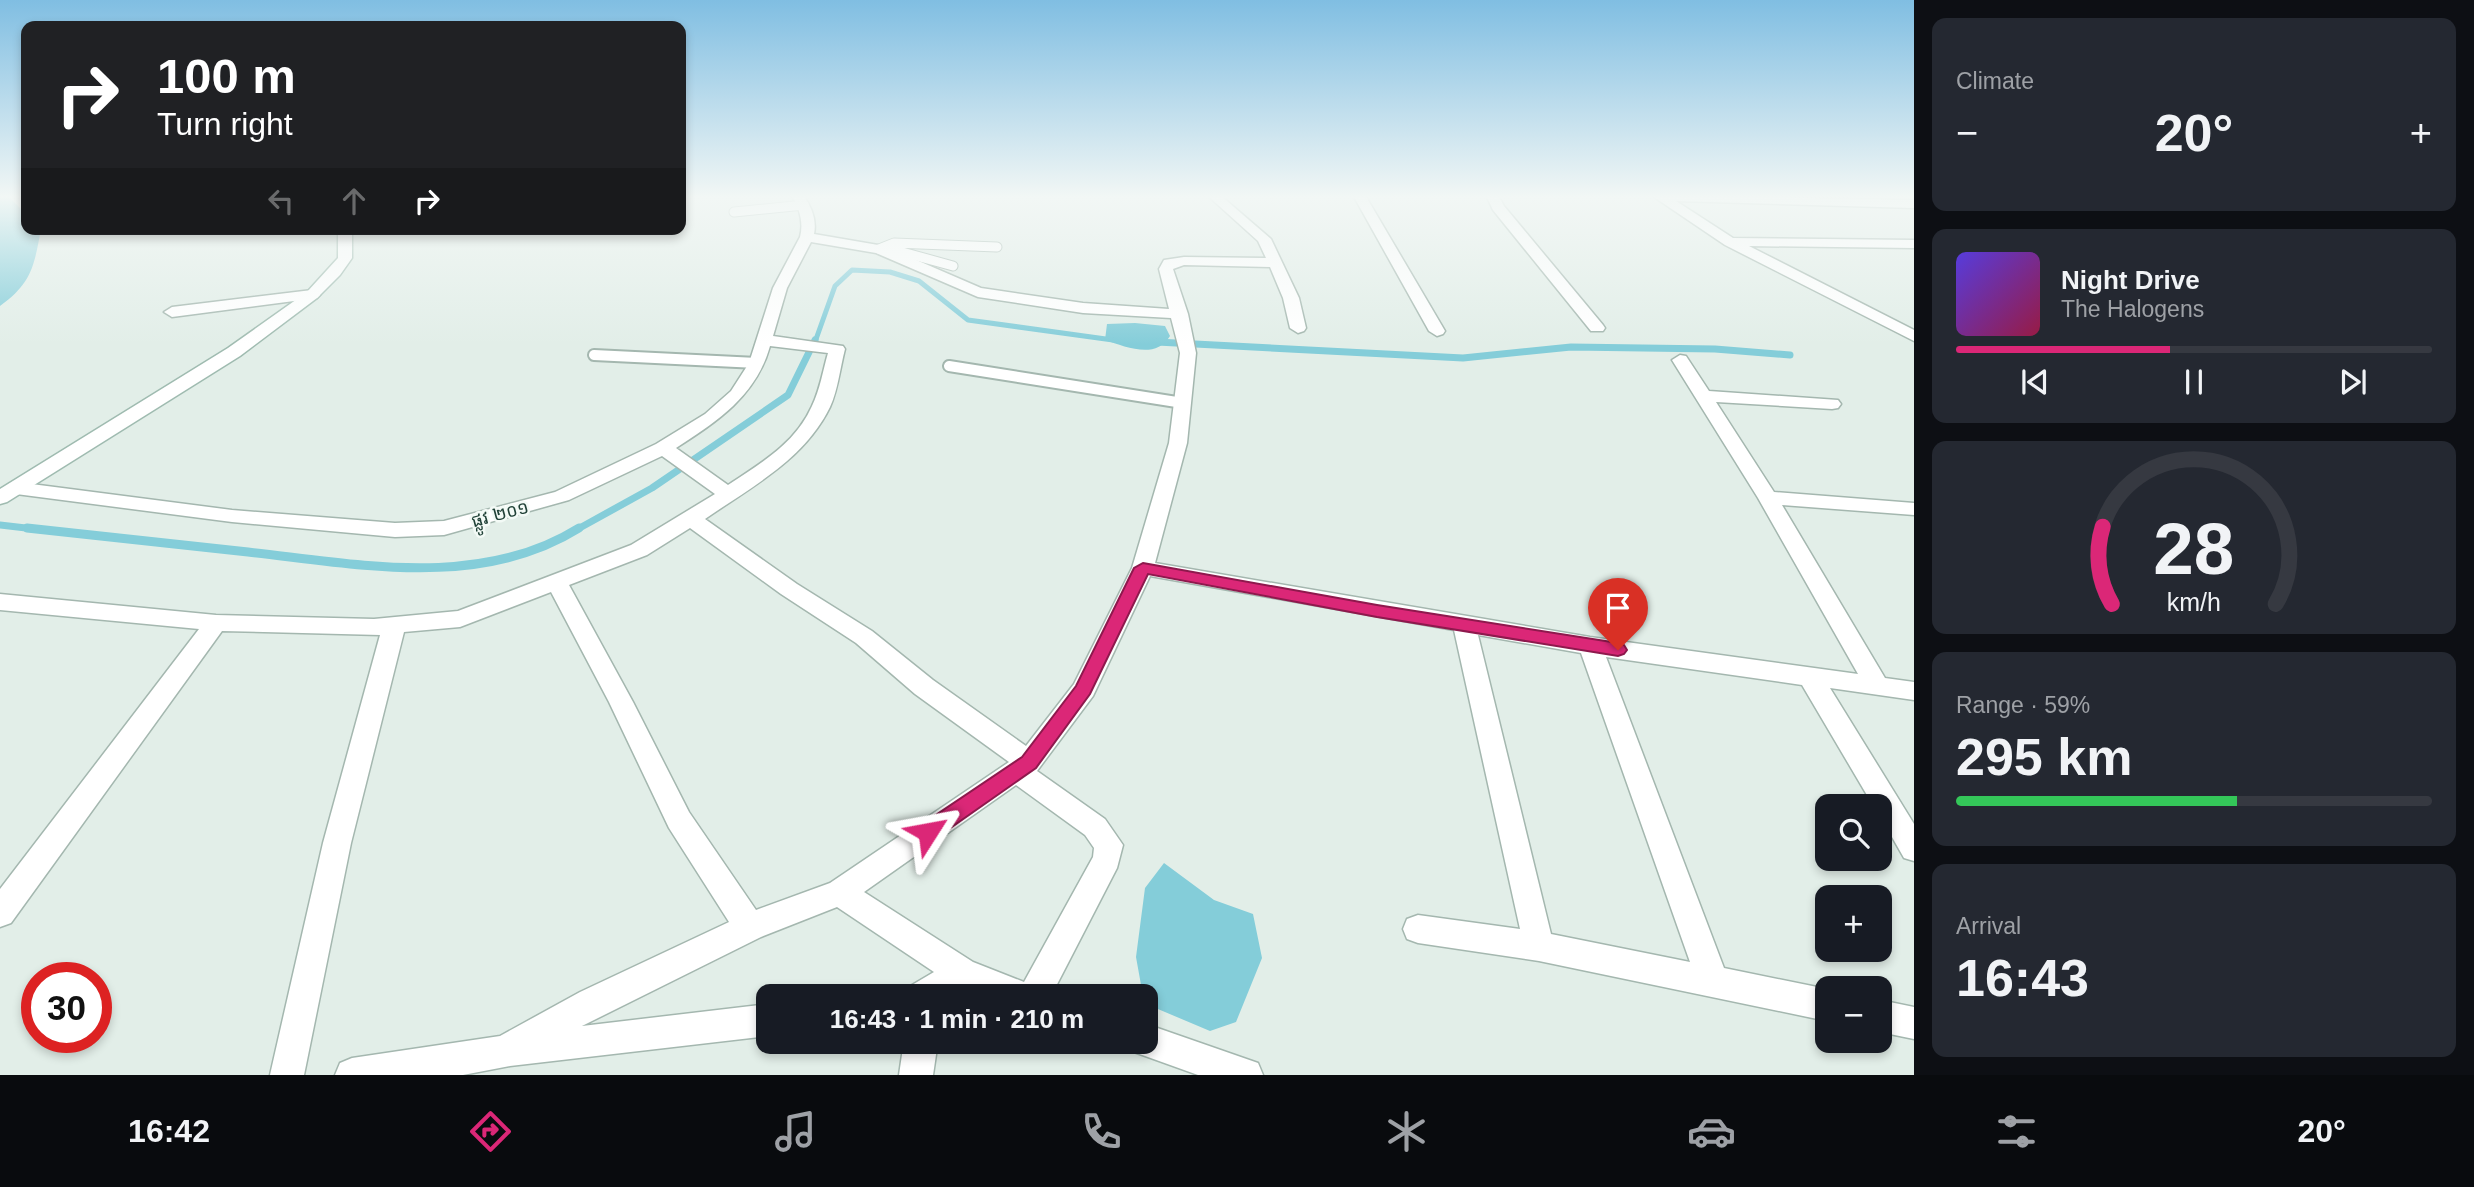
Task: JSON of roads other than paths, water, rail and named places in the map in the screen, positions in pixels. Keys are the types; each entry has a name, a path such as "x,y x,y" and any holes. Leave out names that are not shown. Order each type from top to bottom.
{"street":[{"path":"8,493 234,352 312,295 345,258 345,245"},
{"name":"ផ្លូវ ២០១","path":"8,493 395,530 444,528 562,496 663,448 711,418 738,394 757,363 780,288 803,245"},
{"path":"862,245 881,248 978,292 1083,308 1180,314"},
{"path":"1267,245 1291,298 1298,328"},
{"path":"1388,245 1437,331"},
{"path":"1529,245 1597,328"},
{"path":"1736,245 1914,336"},
{"path":"503,1052 591,1003 750,927 839,892 1023,767 1084,690 1143,568 1178,443 1184,403 1186,344 1166,269 1169,263 1275,263"},
{"path":"172,312 312,295"},
{"path":"0,602 216,623 394,626 460,619 639,550 691,519 788,453 807,432 822,405 836,349 763,341"},
{"path":"1680,360 1768,499 1877,684"},
{"path":"1704,396 1832,404"},
{"path":"663,448 728,494"},
{"path":"1768,499 1914,509"},
{"path":"691,519 789,589 864,637 1095,827 1109,845 1107,859 1040,984"},
{"path":"1143,568 1590,646 1914,691"},
{"path":"557,583 621,702 679,820 750,927"},
{"path":"0,913 216,623"},
{"path":"1464,625 1539,946"},
{"path":"287,1075 337,843 394,626"},
{"path":"1590,646 1713,982"},
{"path":"1810,677 1914,849"},
{"path":"839,892 962,973 989,984"},
{"path":"1418,929 1539,946 1815,1003"},
{"path":"944,984 962,973"},
{"path":"1892,1018 1914,1023"},
{"path":"352,1075 503,1052 756,1021"},
{"path":"1158,1044 1238,1073"},
{"path":"916,1075 919,1054"}],"lane":[{"path":"881,248 893,245"},
{"path":"954,245 997,247"},
{"path":"881,248 953,266"},
{"path":"594,355 757,363"},
{"path":"949,366 1184,403"}],"water":[{"path":"0,245 38,245 30,273 11,298 0,306"},
{"path":"1107,324 1165,326 1170,336 1157,348 1149,350 1105,340"},
{"path":"1164,863 1214,900 1253,914 1262,958 1236,1022 1210,1031 1158,1009 1158,984 1141,984 1136,957 1145,888"}],"waterway":[{"path":"815,342 835,286 852,270 890,272 919,281 968,320 1113,340"},
{"path":"576,530 652,488 788,395 815,340"},
{"path":"1157,342 1463,358 1571,347 1715,349 1790,355"},
{"path":"0,525 43,530"},
{"path":"27,528 332,562 417,568 501,560 541,547 579,528"}]}
